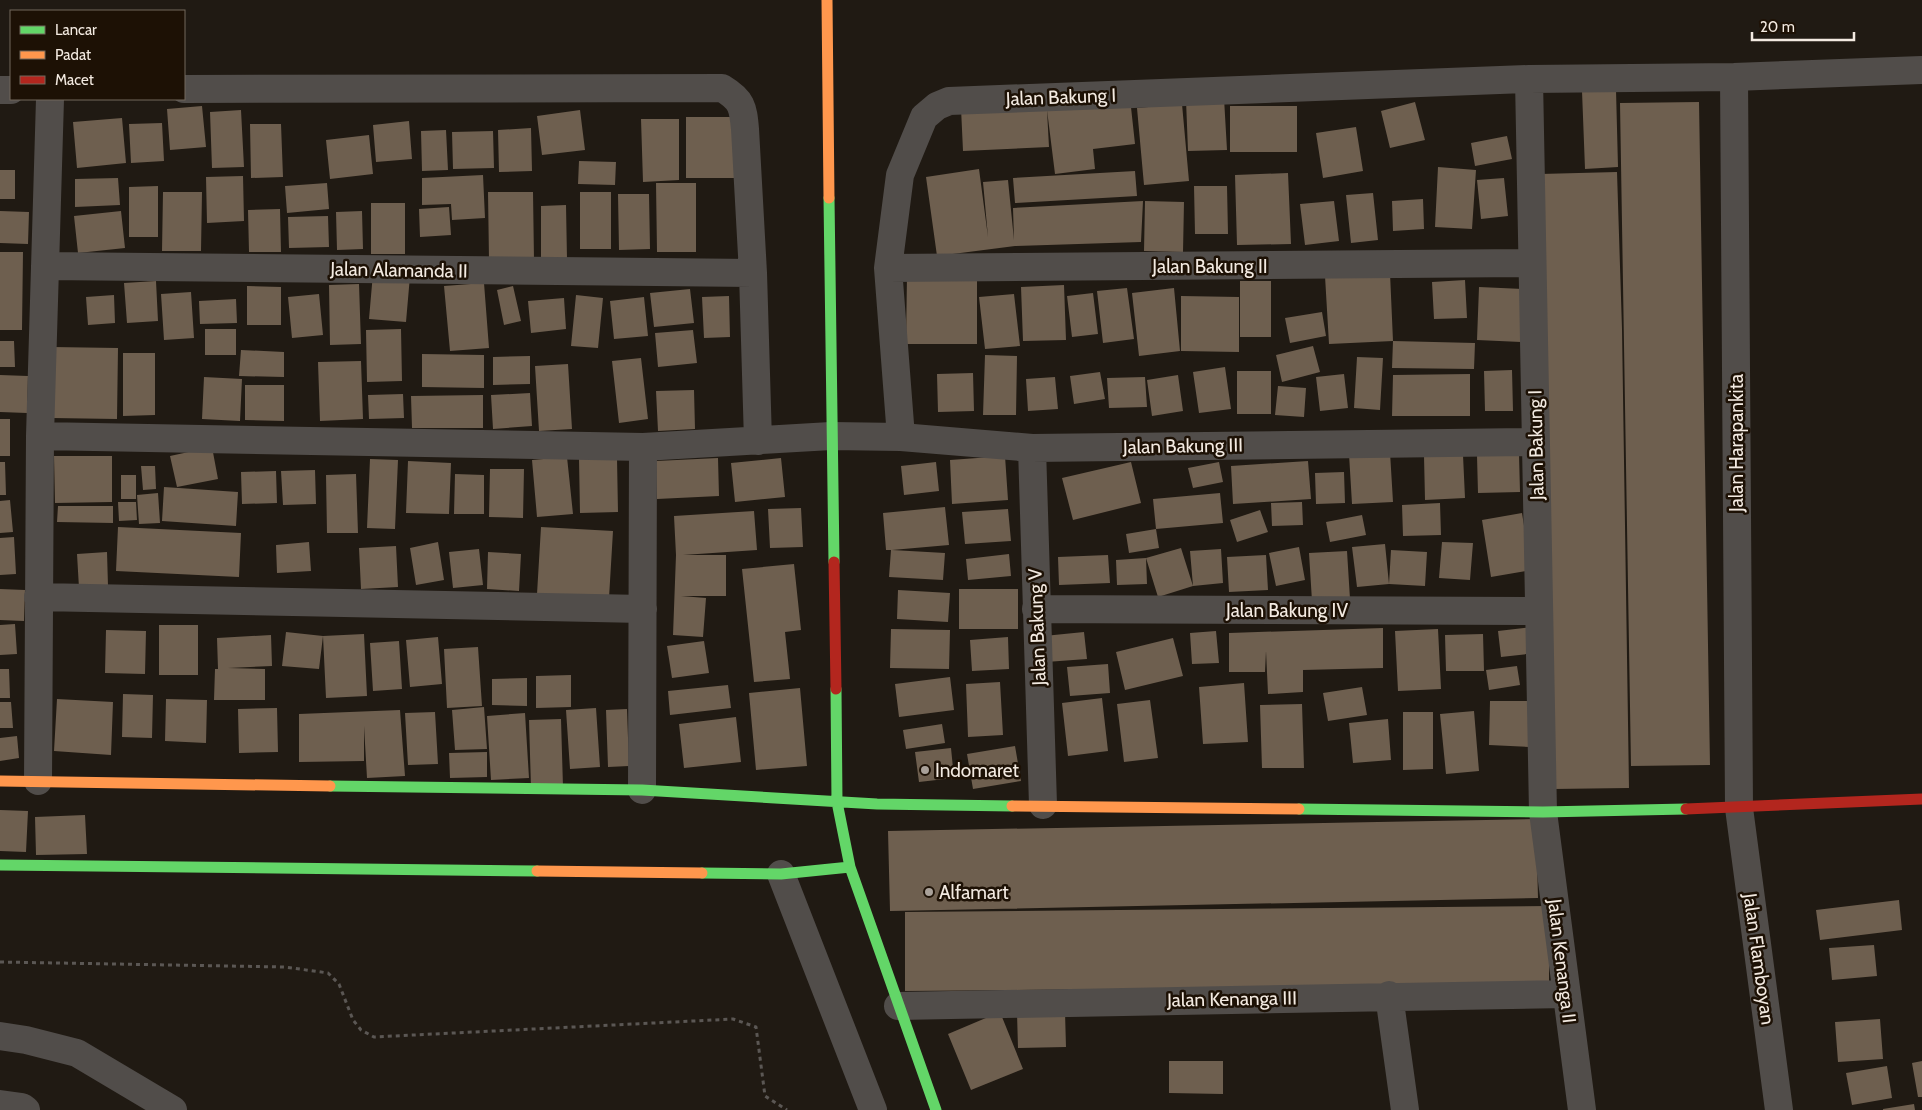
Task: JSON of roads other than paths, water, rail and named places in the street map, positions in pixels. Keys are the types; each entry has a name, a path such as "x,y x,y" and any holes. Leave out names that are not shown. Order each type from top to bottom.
{"street":[{"path":"827,0 837,802 850,867 936,1110"},
{"name":"Jalan Bakung I","path":"901,437 888,268 900,175 924,117 937,106 949,101 1528,79 1734,77 1922,70"},
{"name":"Jalan Harapankita","path":"1734,77 1739,808"},
{"name":"Jalan Bakung I","path":"1528,79 1543,812"},
{"path":"185,90 722,88 734,96 743,107 753,273 758,441"},
{"path":"38,780 40,436 50,100"},
{"name":"Jalan Bakung II","path":"888,268 1532,263"},
{"name":"Jalan Alamanda II","path":"45,266 753,273"},
{"name":"Jalan Bakung III","path":"40,436 643,447 832,436 901,437 1032,448 1536,442"},
{"path":"642,790 643,447"},
{"name":"Jalan Bakung V","path":"1032,448 1042,805"},
{"path":"38,597 642,609"},
{"name":"Jalan Bakung IV","path":"1036,609 1539,611"},
{"path":"0,780 642,790 837,802 1543,812 1739,808 1922,799"},
{"name":"Jalan Flamboyan","path":"1739,808 1779,1110"},
{"name":"Jalan Kenanga II","path":"1543,812 1582,1110"},
{"path":"0,865 781,874 850,867"},
{"path":"781,874 872,1110"},
{"name":"Jalan Kenanga III","path":"898,1006 1389,995 1566,994"},
{"path":"1389,995 1404,1110"},
{"path":"0,1036 77,1052 173,1110"},
{"path":"0,1104 22,1107 26,1110"}],"place":[{"name":"Indomaret","path":"925,770"},
{"name":"Alfamart","path":"929,892"}]}
